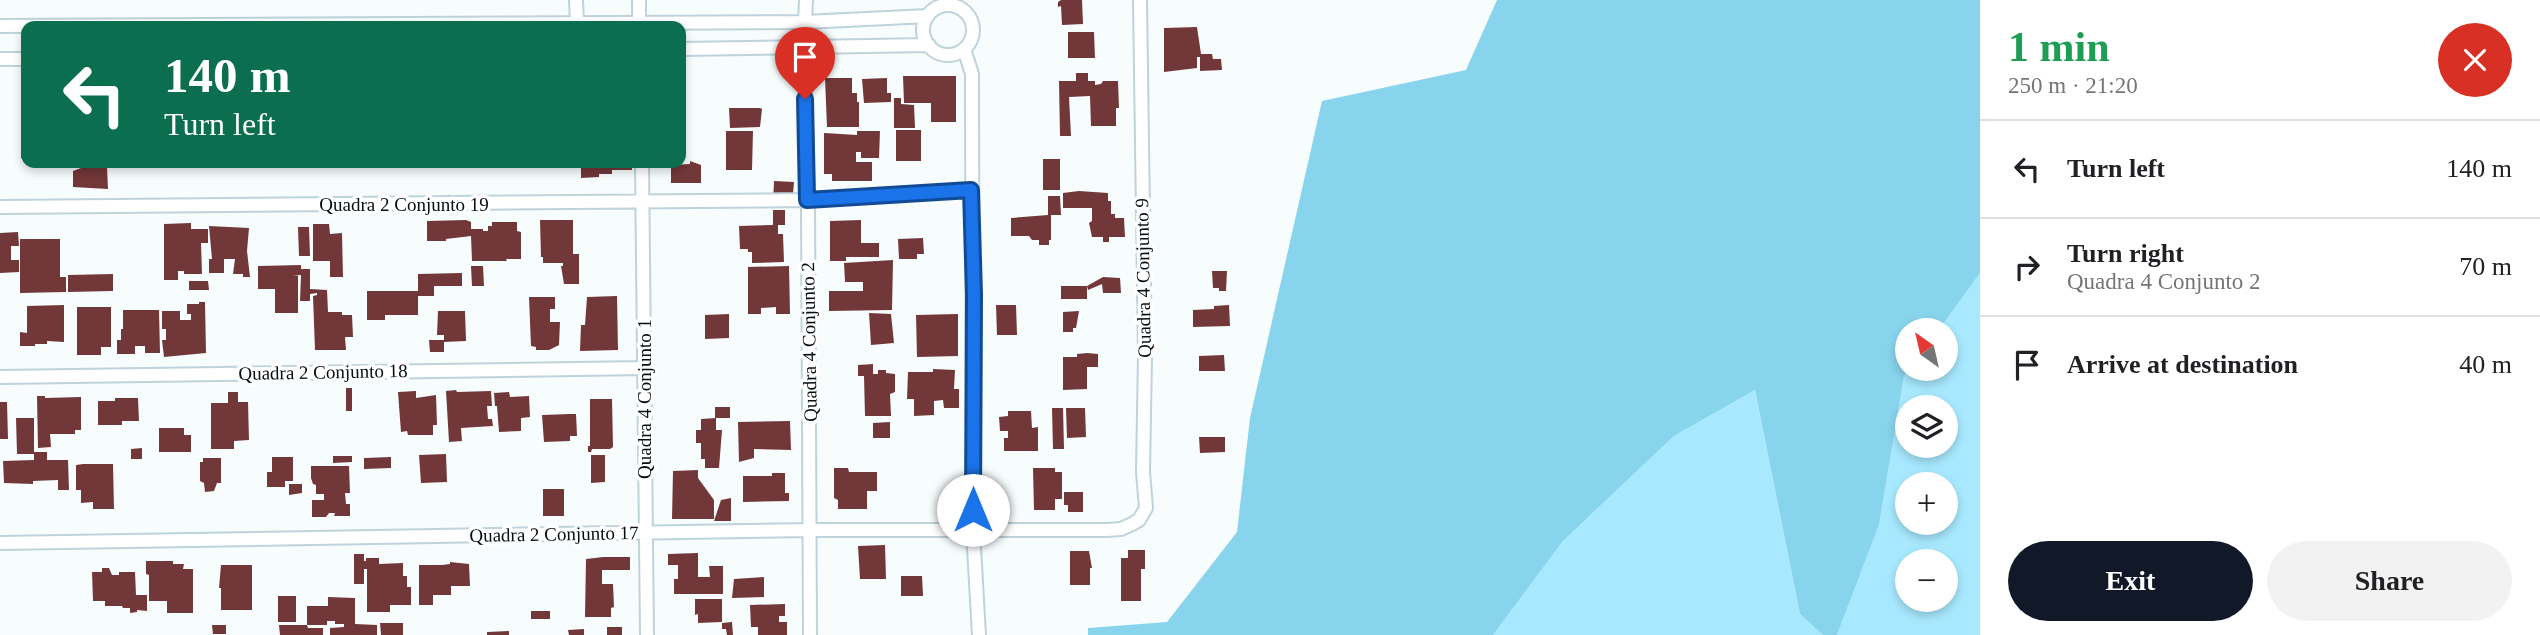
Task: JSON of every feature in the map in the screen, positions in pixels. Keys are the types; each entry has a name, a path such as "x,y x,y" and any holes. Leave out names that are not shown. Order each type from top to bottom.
{"street":[{"path":"576,0 577,21"},
{"path":"639,0 639,21"},
{"path":"805,22 806,0"},
{"name":"Quadra 4 Conjunto 9","path":"1107,530 1132,524 1139,520 1146,508 1143,472 1140,0"},
{"path":"965,4 972,21 972,36 964,49 957,53 942,54 929,45 924,31 928,16 939,7 965,4"},
{"path":"686,23 805,22 928,16"},
{"path":"0,26 21,26"},
{"path":"686,49 929,45"},
{"name":"Quadra 4 Conjunto 2","path":"804,48 810,635"},
{"path":"964,49 972,74 973,530 979,635"},
{"path":"0,60 21,59"},
{"name":"Quadra 4 Conjunto 1","path":"642,168 647,635"},
{"name":"Quadra 2 Conjunto 19","path":"0,207 807,200 971,190"},
{"name":"Quadra 2 Conjunto 18","path":"0,377 645,368"},
{"name":"Quadra 2 Conjunto 17","path":"0,543 808,530 1107,530"}],"shaded area":[{"path":"1497,0 1980,0 1980,273 1947,318 1895,318 1895,382 1903,382 1901,395 1895,395 1895,430 1879,525 1837,635 1823,635 1800,614 1755,390 1674,436 1563,541 1493,635 1088,635 1088,628 1167,622 1237,532 1250,418 1322,101 1466,70"},
{"path":"1980,273 1980,635 1837,635 1879,525 1895,430 1895,458 1958,458 1958,395 1901,395 1903,382 1958,382 1958,318 1947,318"},
{"path":"1755,390 1800,614 1823,635 1493,635 1563,541 1674,436"}],"building":[{"path":"1061,0 1082,0 1083,24 1062,25 1061,6 1058,7"},
{"path":"1197,27 1201,54 1212,54 1213,59 1221,59 1222,70 1200,71 1200,57 1197,57 1197,68 1164,72 1164,28"},
{"path":"1068,32 1094,32 1095,58 1068,58"},
{"path":"1076,73 1088,73 1088,81 1095,81 1095,85 1103,81 1118,81 1119,108 1116,108 1116,126 1091,126 1090,96 1069,97 1071,136 1060,136 1059,81 1076,81"},
{"path":"903,76 956,76 956,122 931,122 931,103 904,103"},
{"path":"825,78 852,78 852,93 857,93 859,102 859,127 827,127"},
{"path":"887,78 887,93 891,93 891,102 864,103 862,79"},
{"path":"894,98 901,98 901,104 914,105 915,128 894,128"},
{"path":"729,108 762,109 760,127 730,128"},
{"path":"896,130 921,130 921,161 896,161"},
{"path":"726,131 753,131 752,170 726,170"},
{"path":"857,131 880,131 879,158 861,158 861,152 856,152 856,162 872,162 872,181 832,181 832,174 824,174 824,133 857,135"},
{"path":"1043,159 1060,159 1060,190 1043,190"},
{"path":"690,161 701,165 701,183 671,183 671,168 686,168 686,164 690,164"},
{"path":"81,168 107,168 108,189 73,187 73,171"},
{"path":"581,168 632,168 612,170 612,174 599,174 599,177 581,178"},
{"path":"774,181 794,182 792,205 773,204"},
{"path":"1063,193 1108,193 1111,214 1115,214 1115,218 1124,218 1125,237 1109,237 1109,242 1103,242 1103,237 1092,237 1089,223 1092,221 1092,208 1063,208"},
{"path":"1048,196 1060,196 1061,215 1051,215 1049,245 1039,245 1039,240 1032,240 1029,236 1011,236 1011,218 1048,215"},
{"path":"773,210 785,210 785,225 778,225 778,234 783,234 784,262 752,263 752,252 740,249 739,226 773,225"},
{"path":"540,220 573,220 573,254 579,254 579,284 564,284 561,266 563,263 543,263"},
{"path":"861,220 861,243 879,243 879,257 846,257 846,261 830,261 830,221"},
{"path":"427,221 471,222 471,229 483,231 488,231 492,222 517,222 517,231 521,232 521,259 472,261 471,236 446,241 427,241"},
{"path":"191,223 191,229 208,229 208,243 201,243 202,274 184,274 184,271 178,271 178,280 164,280 164,224"},
{"path":"313,224 329,224 330,234 342,233 343,277 330,277 330,261 313,261"},
{"path":"209,226 249,228 247,251 250,277 233,274 235,259 224,259 224,273 209,273 209,259 212,259"},
{"path":"298,227 309,227 310,256 299,256"},
{"path":"18,232 19,246 11,246 11,260 19,260 19,272 0,273 0,233"},
{"path":"923,238 924,254 917,254 917,259 899,259 898,239"},
{"path":"20,239 60,239 60,277 66,277 66,292 20,293"},
{"path":"893,260 892,310 829,311 829,291 863,291 863,282 845,282 844,263"},
{"path":"301,265 301,269 310,269 310,289 327,290 328,312 352,315 353,337 345,337 346,350 315,350 313,296 317,293 310,294 310,301 300,301 301,275 293,276 298,276 298,313 275,313 275,289 258,289 258,266"},
{"path":"471,266 483,266 484,286 472,286"},
{"path":"789,266 790,314 776,314 776,307 761,308 761,314 748,314 748,267"},
{"path":"1212,271 1227,271 1226,291 1213,288"},
{"path":"462,273 462,286 434,286 434,296 418,296 418,315 385,315 385,320 367,320 367,291 418,291 418,274"},
{"path":"113,274 113,291 68,292 68,275"},
{"path":"1103,277 1120,278 1121,293 1103,293 1102,284 1088,290 1087,286"},
{"path":"189,281 208,281 209,290 189,290"},
{"path":"1061,286 1087,286 1087,299 1061,299"},
{"path":"617,296 618,350 580,351 581,325 585,325 587,297"},
{"path":"529,297 555,297 555,309 550,309 550,322 560,322 559,345 549,350 536,350 536,347 531,346"},
{"path":"205,302 206,353 164,357 162,340 166,340 166,329 162,329 162,311 180,311 180,320 191,320 191,314 187,314 187,304"},
{"path":"64,305 64,342 47,341 47,344 20,346 20,332 27,333 27,306"},
{"path":"996,305 1016,305 1017,335 997,335"},
{"path":"1229,305 1230,326 1193,327 1193,310"},
{"path":"77,307 111,307 111,347 101,347 101,355 77,355"},
{"path":"123,310 159,310 160,353 145,353 145,346 135,346 135,354 117,354 117,340 121,340 123,329"},
{"path":"438,311 465,311 466,341 444,342 444,335 437,335"},
{"path":"1079,311 1073,332 1063,332 1063,312"},
{"path":"869,313 891,314 894,343 871,345"},
{"path":"729,314 729,338 705,339 705,315"},
{"path":"958,314 958,356 917,357 916,315"},
{"path":"429,340 444,340 444,352 430,352"},
{"path":"1077,354 1098,354 1098,367 1087,367 1087,389 1063,390 1063,357 1077,357"},
{"path":"1224,355 1225,371 1199,371 1199,356"},
{"path":"873,364 873,374 878,374 878,370 886,370 886,373 895,374 895,392 890,394 891,416 865,416 864,376 858,376 858,365"},
{"path":"933,369 955,370 954,389 959,389 959,408 944,408 943,400 934,401 934,415 914,416 914,399 907,399 908,372 933,372"},
{"path":"346,388 352,388 352,411 346,411"},
{"path":"416,391 416,398 436,395 437,425 433,425 433,435 408,435 407,431 401,432 398,392"},
{"path":"446,391 491,391 492,406 487,406 488,419 492,419 493,426 461,428 462,441 449,442"},
{"path":"228,392 238,392 238,402 248,402 249,440 234,441 234,449 211,449 211,403 228,403"},
{"path":"509,392 510,397 529,396 530,417 521,418 521,431 499,432 494,393"},
{"path":"37,396 81,397 81,430 75,430 75,434 50,434 51,447 38,448"},
{"path":"115,398 138,398 139,421 122,421 122,425 98,425 98,401 115,401"},
{"path":"590,399 612,399 613,447 610,449 592,449 588,452"},
{"path":"0,402 7,402 8,439 0,439"},
{"path":"715,407 730,407 730,418 715,418"},
{"path":"1052,408 1063,408 1064,449 1053,449"},
{"path":"1066,408 1085,408 1086,437 1067,438"},
{"path":"1008,411 1031,411 1032,428 1038,427 1038,451 1004,451 1004,438 1008,438 1008,431 1000,431 999,417 1008,416"},
{"path":"576,414 577,436 570,436 570,441 544,442 542,415"},
{"path":"16,418 34,418 34,454 17,454"},
{"path":"716,418 716,430 722,430 719,468 705,468 705,459 701,459 701,443 696,443 696,430 701,430 701,419"},
{"path":"790,421 791,450 754,449 754,458 739,462 738,422"},
{"path":"890,422 890,438 873,438 873,423"},
{"path":"159,428 184,428 184,435 191,435 191,452 159,452"},
{"path":"1199,437 1225,437 1225,452 1200,453"},
{"path":"142,448 142,459 131,459 131,449"},
{"path":"34,452 47,452 47,460 68,460 69,490 58,490 58,480 33,481 33,484 4,483 3,461 34,460"},
{"path":"446,454 447,482 421,483 419,455"},
{"path":"591,455 605,455 605,482 591,483"},
{"path":"333,456 352,456 352,462 333,463"},
{"path":"272,457 293,457 293,481 285,481 285,487 267,487 267,472 272,472"},
{"path":"391,457 391,468 364,469 364,458"},
{"path":"203,458 221,458 221,483 217,483 214,491 205,492 204,483 200,481 200,462 203,462"},
{"path":"113,464 114,509 93,509 93,502 81,503 81,490 76,490 76,465"},
{"path":"311,466 349,466 350,493 345,493 346,504 350,504 350,516 334,516 335,513 329,513 326,517 312,517 312,500 324,500 324,494 316,494 316,485 311,478"},
{"path":"834,468 848,468 849,472 877,472 877,491 867,491 867,509 838,509 838,500 834,498"},
{"path":"1033,468 1055,468 1055,472 1062,472 1062,499 1055,499 1055,510 1034,510"},
{"path":"698,470 698,478 714,500 714,519 672,519 673,471"},
{"path":"772,473 785,473 785,493 789,493 789,501 743,502 743,476 772,476"},
{"path":"289,484 302,484 302,493 289,495"},
{"path":"543,489 564,489 564,516 543,516"},
{"path":"1064,492 1083,492 1083,512 1068,512 1068,505 1064,505"},
{"path":"731,498 731,521 714,521 721,500"},
{"path":"885,545 886,579 860,579 858,546"},
{"path":"1128,550 1145,550 1145,569 1141,569 1141,601 1121,601 1121,558 1128,558"},
{"path":"1070,551 1089,551 1092,568 1090,585 1070,585"},
{"path":"698,553 698,577 710,577 709,566 723,566 723,594 674,594 678,565 668,565 668,554"},
{"path":"354,554 364,554 364,561 366,558 379,558 379,564 403,563 403,576 407,576 407,587 411,587 411,605 390,605 390,612 367,612 367,569 364,569 364,584 354,584"},
{"path":"630,557 630,570 602,570 602,584 613,584 614,607 611,608 611,617 585,617 586,559"},
{"path":"146,561 173,561 173,564 184,564 183,569 193,569 193,613 167,613 167,601 149,601"},
{"path":"450,562 469,564 470,586 451,586 451,595 433,595 433,605 419,605 419,565 442,565"},
{"path":"221,565 252,565 252,610 221,610"},
{"path":"102,568 109,568 112,575 135,572 136,595 147,595 147,611 137,610 130,613 130,608 105,606 105,601 93,601 92,572 102,572"},
{"path":"901,576 922,576 923,596 901,596"},
{"path":"764,577 764,597 732,598 734,579"},
{"path":"278,596 296,596 296,622 278,622"},
{"path":"328,597 355,598 355,624 377,625 377,635 330,635 330,628 344,627 344,624 335,624 335,621 327,621 327,625 307,625 307,606 328,606"},
{"path":"695,599 722,599 722,622 698,623"},
{"path":"785,604 785,616 779,616 779,622 787,622 787,635 758,635 758,627 751,627 750,605"},
{"path":"531,611 550,611 550,619 531,619"},
{"path":"732,622 733,635 727,635 726,629 722,629 722,623"},
{"path":"380,623 403,623 403,635 381,635"},
{"path":"212,625 226,625 226,634 213,634"},
{"path":"279,625 307,625 308,628 323,628 323,635 280,635"},
{"path":"607,627 622,627 622,635 607,635"},
{"path":"584,629 584,635 569,635 568,630"},
{"path":"509,631 509,635 487,635 487,632"}],"route":[{"path":"805,99 807,200 971,190 974,295 973,510"}]}
